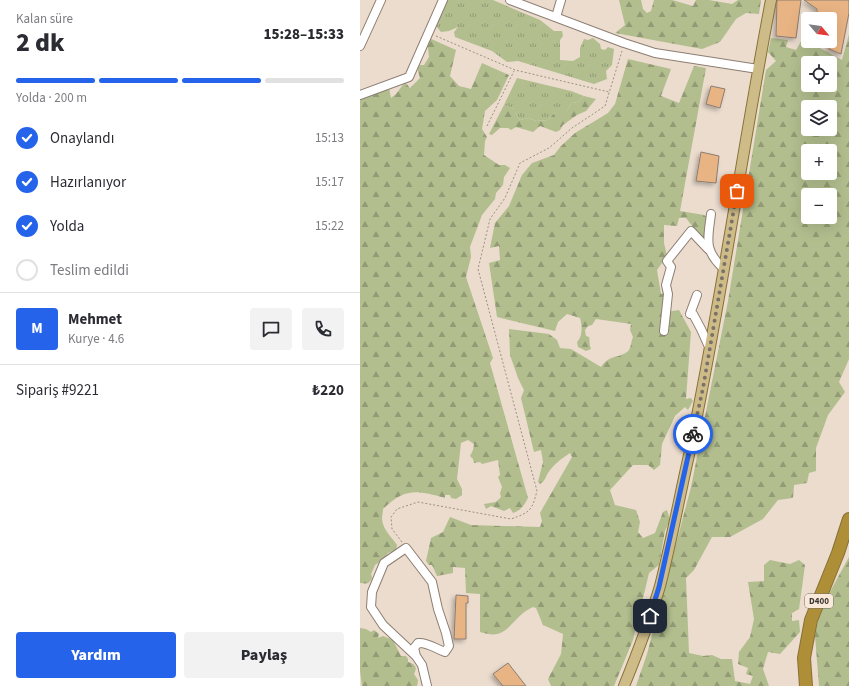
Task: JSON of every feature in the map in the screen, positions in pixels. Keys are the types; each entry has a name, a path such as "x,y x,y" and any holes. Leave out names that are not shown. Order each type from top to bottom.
{"highway":[{"name":"D400","path":"806,686 804,658 811,620 838,554 849,519"}],"main road":[{"path":"624,686 635,659 659,587 691,444 710,350 771,0"}],"street":[{"path":"360,46 381,0"},
{"path":"360,95 409,77 443,0"},
{"path":"510,0 528,3 556,17 655,53 758,69"},
{"path":"556,17 561,0"},
{"path":"708,249 707,244 710,214"},
{"path":"664,331 668,294 666,285 671,267 667,261 691,230 708,249 716,262 724,269"},
{"path":"697,294 690,314 693,314 696,319 710,350"},
{"path":"416,656 414,648 418,643 424,642 437,650 445,652 449,646 432,582 406,548 384,562 372,592 371,606 383,625 416,656 422,665 427,686"}],"path":[{"path":"429,33 515,70 609,92"},
{"path":"406,548 392,529 391,517 397,509 418,502 512,519 526,514 533,505 537,491 478,269 490,219 505,198 520,163 549,148 572,128 605,106 624,43"},
{"path":"487,126 515,70"}],"green space":[{"path":"447,0 493,0 540,20 554,31 562,31 563,36 560,40 560,60 573,61 580,57 580,48 584,39 588,40 593,38 600,44 601,49 605,50 608,47 614,49 612,65 606,71 607,79 594,84 518,61 507,62 492,51 455,37 454,32 458,27 449,31 441,32 436,26"},
{"path":"619,0 641,0 643,9 647,13 651,11 654,0 672,0 693,6 696,0 709,0 732,4 738,0 761,0 759,14 746,13 736,19 720,42 702,49 615,33 625,25"},
{"path":"849,34 849,359 839,382 845,392 828,415 816,448 816,471 809,473 807,483 794,485 793,498 778,500 763,519 730,537 712,537 694,570 686,578 689,653 703,656 712,655 721,659 732,659 735,681 750,684 753,676 746,674 748,668 738,664 739,652 750,637 754,619 748,582 764,581 764,565 770,560 790,564 799,560 805,565 799,609 792,613 792,621 799,620 800,632 780,654 768,652 763,669 769,686 636,686 647,654 691,487 728,301 766,70 776,61 768,52 771,38 788,40 786,47 796,50 801,41 801,48 820,48 835,56 801,56 801,92 837,92 837,57 842,60"},
{"path":"429,38 456,50 450,76 459,86 471,89 482,63 509,75 497,100 485,111 482,129 487,137 485,141 484,155 499,165 505,165 510,168 504,177 503,185 496,193 495,199 482,215 470,247 471,257 466,277 493,358 490,363 528,498 518,511 513,513 510,508 504,511 491,506 486,509 484,504 496,502 501,497 500,493 502,487 498,477 500,475 498,460 482,464 480,462 474,463 470,456 474,444 468,440 461,443 457,479 462,489 462,495 456,499 451,498 450,495 445,495 445,498 418,492 405,494 391,502 383,509 382,519 386,530 397,545 396,550 388,553 384,559 375,565 371,574 372,578 368,583 360,583 360,99 389,88 391,98 405,82 410,88 420,78 417,68 420,65 424,65 429,57 428,48 426,45"},
{"path":"628,59 671,69 661,96 679,103 694,66 706,68 680,211 704,215 707,217 706,238 704,240 702,239 686,218 679,218 677,226 664,225 664,243 667,256 657,270 661,294 665,293 665,312 679,310 691,332 686,399 691,398 693,401 688,410 685,407 675,416 662,444 660,465 654,470 648,465 633,465 610,490 615,505 636,510 640,522 638,532 643,538 655,533 663,512 667,510 670,520 665,531 659,565 649,573 633,640 614,686 551,686 548,679 561,654 563,634 543,625 536,608 533,607 524,612 508,628 500,633 488,634 480,632 480,594 466,593 465,568 453,567 453,573 437,576 432,565 429,565 426,561 431,538 443,532 450,517 471,525 540,527 542,521 540,513 572,457 570,453 564,457 553,467 543,482 540,484 538,482 543,462 541,450 534,452 521,398 524,390 510,355 509,329 549,334 557,340 560,348 571,349 601,367 607,360 623,354 628,351 630,347 633,337 630,330 631,324 596,319 592,325 588,326 585,330 586,336 589,337 591,349 586,351 578,347 577,342 581,334 582,327 580,318 567,314 558,322 555,331 497,317 489,263 500,260 499,246 490,248 495,223 509,206 522,175 532,163 554,155 575,133 608,113 615,104"},
{"path":"517,78 571,91 584,96 578,102 572,103 566,112 555,112 548,120 537,121 528,118 520,120 515,112 515,109 504,105"},
{"path":"584,96 596,99 586,111 577,115 556,132 540,126 533,132 516,127 511,130 508,128 500,128 492,135 489,134 504,105 515,109 515,112 520,120 528,118 537,121 548,120 555,112 566,112 572,103 578,102"},
{"path":"849,557 849,686 819,686 815,636 820,610"},
{"path":"360,628 371,632 374,630 379,634 378,638 383,636 393,640 401,656 406,656 408,662 415,666 416,669 414,674 418,680 417,686 362,686 360,671"}],"building":[{"path":"777,0 801,0 796,38 776,36"},
{"path":"804,0 849,0 849,13 841,54 829,49 837,48 837,12 817,12 817,9"},
{"path":"711,86 725,89 720,108 706,104"},
{"path":"701,152 719,156 716,183 696,181"},
{"path":"456,595 468,596 468,603 466,603 466,639 454,639"},
{"path":"508,663 526,686 503,686 493,674"}],"way so far":[{"path":"693,434 703,388 737,191"}],"route":[{"path":"650,616 659,587 672,533 693,434"}]}
